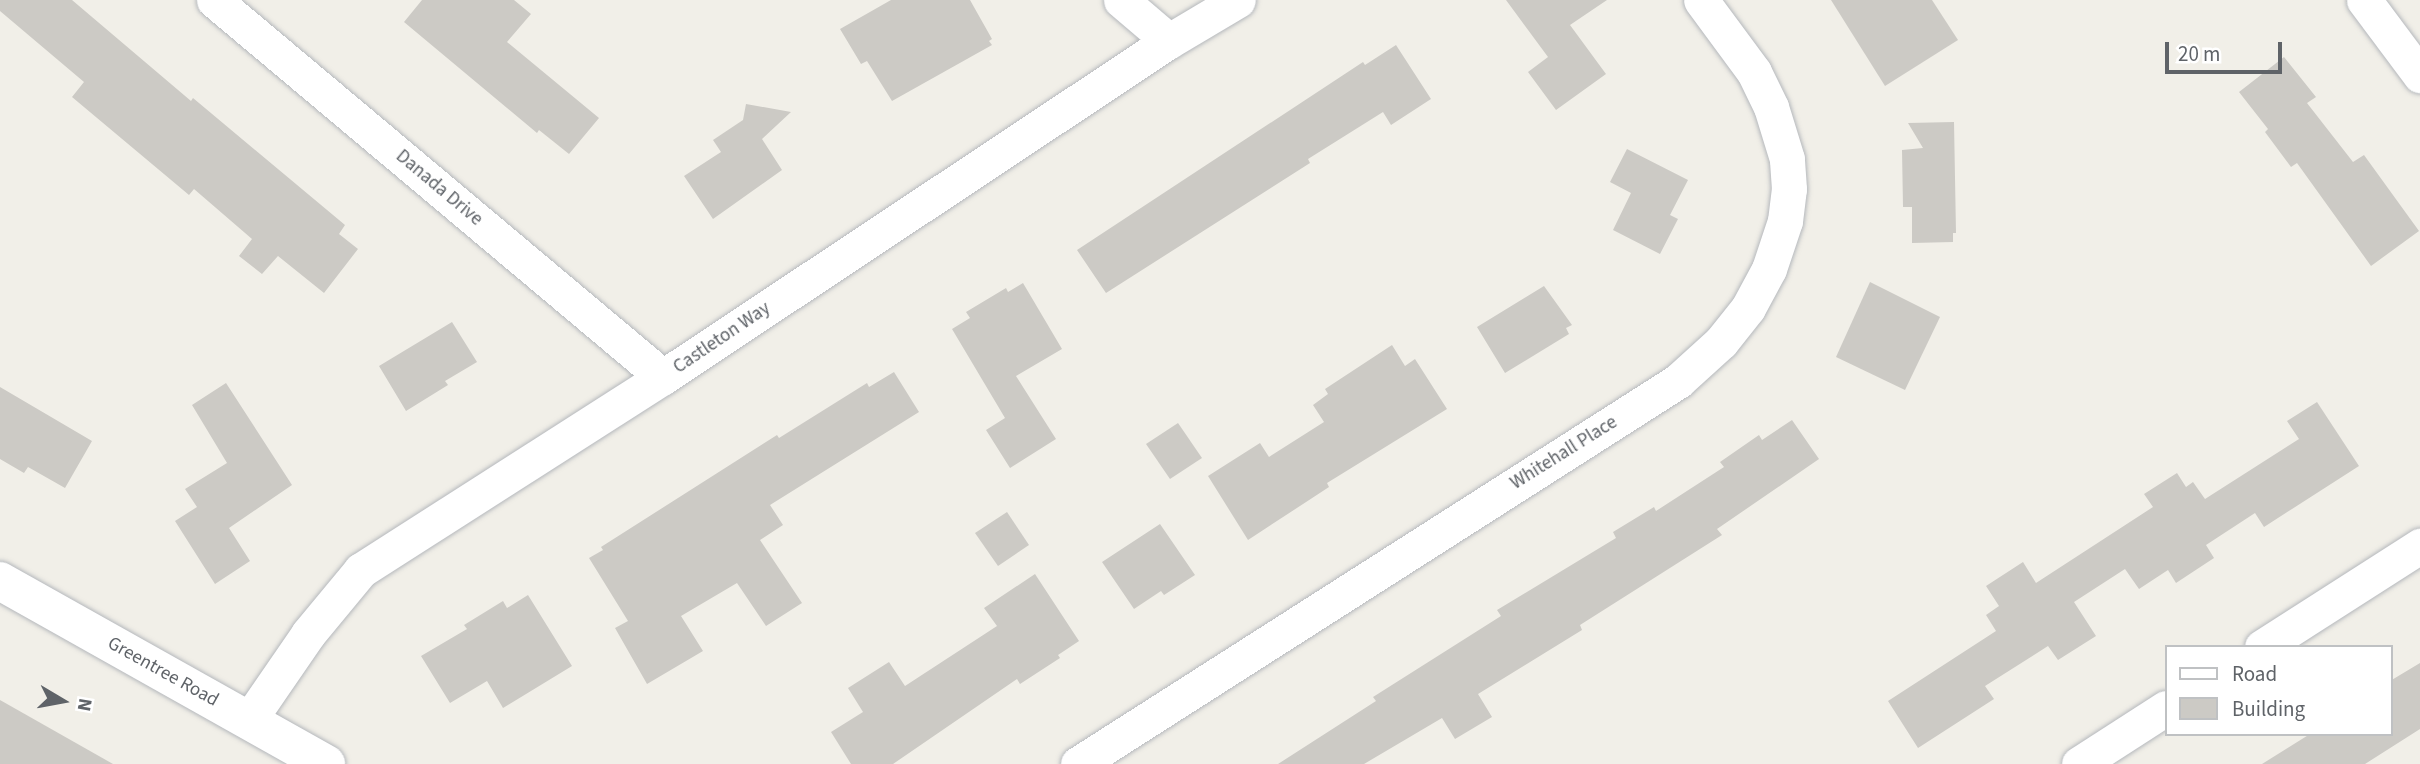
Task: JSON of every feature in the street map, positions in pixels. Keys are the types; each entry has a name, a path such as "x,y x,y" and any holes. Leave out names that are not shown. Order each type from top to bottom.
{"street":[{"name":"Danada Drive","path":"214,0 663,377"},
{"path":"1121,0 1169,41"},
{"name":"Castleton Way","path":"249,720 308,634 361,570 663,377 1169,41 1238,0"},
{"name":"Whitehall Place","path":"1078,764 1678,381 1721,342 1748,308 1769,269 1785,221 1789,189 1784,146 1771,107 1754,72 1701,0"},
{"path":"2364,0 2420,75"},
{"path":"2265,645 2420,546"},
{"name":"Greentree Road","path":"0,581 326,764"},
{"path":"2078,764 2164,709"}],"building":[{"path":"0,0 72,0 191,101 193,98 345,225 339,234 358,249 324,293 278,256 262,274 239,256 252,239 194,189 189,195 72,97 84,82 0,11"},
{"path":"422,0 514,0 531,14 507,42 599,118 569,154 539,130 537,133 404,22"},
{"path":"891,0 970,0 992,39 989,41 992,45 892,101 867,61 861,64 840,29"},
{"path":"1506,0 1607,0 1570,25 1606,74 1556,110 1528,72 1548,57"},
{"path":"1831,0 1932,0 1958,40 1885,86"},
{"path":"1396,45 1431,99 1391,125 1383,112 1308,159 1310,163 1106,293 1077,250 1363,62 1365,65"},
{"path":"2284,57 2316,97 2307,103 2353,162 2364,155 2419,231 2371,266 2297,163 2291,167 2265,132 2268,129 2239,92"},
{"path":"746,104 791,112 762,139 782,170 713,219 684,176 721,152 713,140 743,120"},
{"path":"1954,122 1956,233 1953,233 1953,242 1912,243 1912,207 1903,207 1902,150 1923,148 1908,123"},
{"path":"1627,149 1688,180 1670,215 1678,219 1660,254 1613,230 1631,193 1610,182"},
{"path":"1870,282 1940,317 1905,390 1836,357"},
{"path":"1023,283 1062,349 1016,376 1056,439 1010,468 986,430 1005,418 952,329 970,318 966,312 1006,288 1008,292"},
{"path":"1544,286 1572,325 1566,328 1569,334 1505,373 1477,327"},
{"path":"452,322 477,362 445,381 448,385 406,411 379,366"},
{"path":"1392,345 1405,366 1415,359 1447,409 1327,483 1329,487 1248,540 1208,476 1260,443 1269,457 1324,422 1313,405 1328,394 1325,389"},
{"path":"894,372 919,412 770,505 783,525 760,540 802,603 766,626 737,583 681,616 703,651 647,684 615,628 628,621 589,558 603,550 601,547 777,435 779,438 867,383 869,387"},
{"path":"226,383 292,485 229,528 250,561 215,584 175,521 197,507 185,489 227,463 192,405"},
{"path":"0,387 92,441 65,488 28,467 24,473 0,459"},
{"path":"2317,402 2359,466 2264,527 2255,513 2206,545 2214,558 2176,583 2168,570 2139,589 2125,569 2074,602 2096,636 2058,660 2048,646 1985,686 1994,699 1918,748 1888,701 1996,631 1986,615 1999,606 1986,586 2023,562 2036,583 2153,507 2144,494 2177,473 2186,487 2193,482 2205,499 2299,439 2287,421"},
{"path":"1792,420 1819,459 1717,529 1722,535 1580,625 1582,630 1478,694 1492,717 1455,739 1442,718 1364,764 1278,764 1376,701 1373,697 1501,616 1497,610 1616,538 1613,532 1654,507 1656,511 1724,467 1720,462 1759,435 1762,440"},
{"path":"1178,423 1202,458 1170,479 1146,444"},
{"path":"1007,512 1029,545 998,566 975,533"},
{"path":"1160,524 1195,575 1164,595 1161,591 1134,609 1102,562"},
{"path":"1035,574 1079,641 1058,655 1060,658 1020,684 1017,679 893,764 851,764 831,732 863,712 848,688 889,662 905,686 997,626 984,608"},
{"path":"528,595 572,666 503,708 487,681 450,703 421,656 467,629 464,625 503,601 507,608"},
{"path":"2420,663 2420,729 2365,764 2262,764 2307,736 2392,736 2392,680"},
{"path":"0,700 113,764 0,764"}]}
